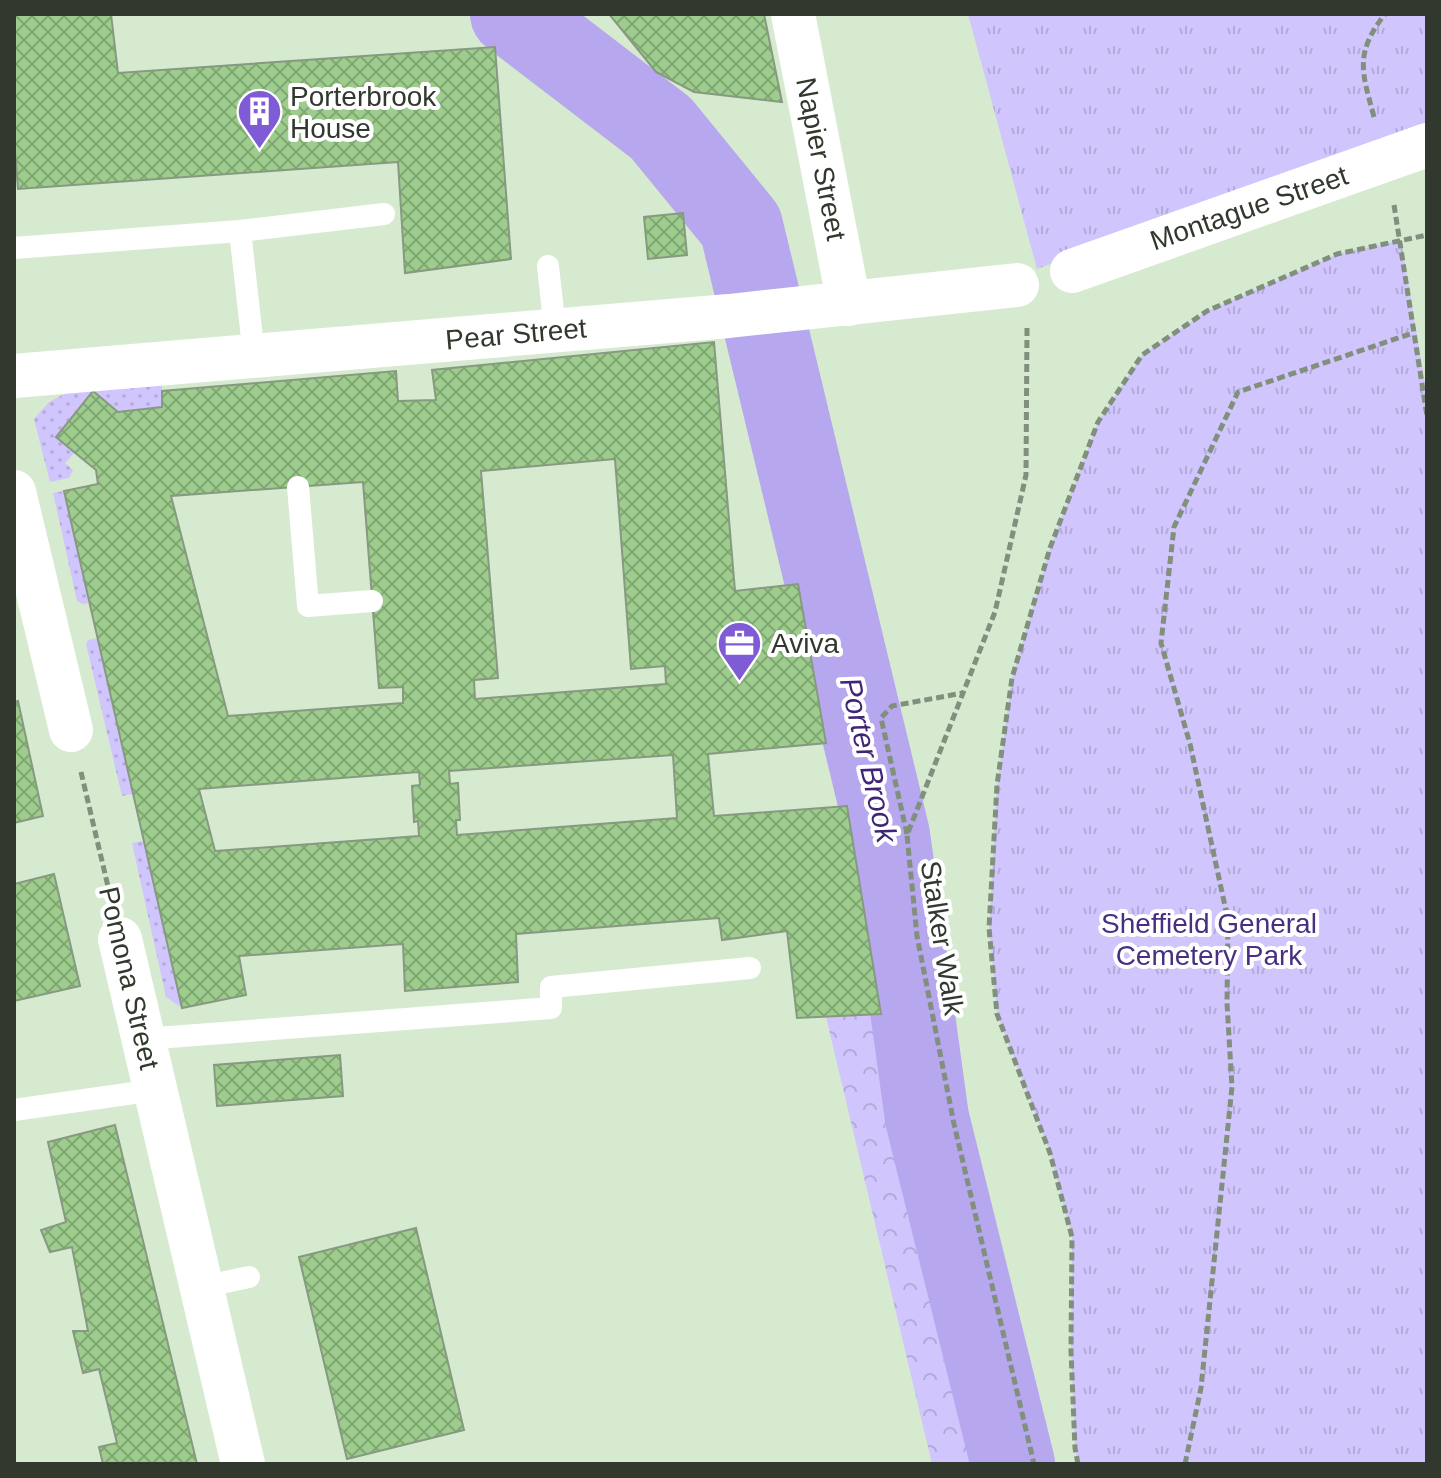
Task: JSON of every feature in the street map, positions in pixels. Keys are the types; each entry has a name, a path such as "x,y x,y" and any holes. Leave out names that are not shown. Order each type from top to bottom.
{"street":[{"name":"Napier Street","path":"793,14 849,304"},
{"name":"Montague Street","path":"1072,271 1427,145"},
{"name":"Pear Street","path":"14,376 277,363 555,330 729,316 1017,285"},
{"path":"14,492 28,609 71,730"},
{"name":"Pomona Street","path":"120,939 243,1464"}],"lane":[{"path":"14,248 240,231 384,214"},
{"path":"240,231 277,363"},
{"path":"548,266 555,330"},
{"path":"298,487 308,606 372,601"},
{"path":"143,1039 551,1008 551,987 750,968"},
{"path":"14,1110 155,1090"},
{"path":"202,1287 249,1277"}],"path":[{"path":"1385,14 1365,44 1362,73 1387,159 1427,416"},
{"path":"1078,1464 1071,1351 1072,1237 1050,1153 997,1014 989,928 997,785 1012,678 1050,548 1098,422 1142,355 1207,311 1337,254 1427,235"},
{"name":"Stalker Walk","path":"1017,285 1027,327 1026,475 995,612 907,835 917,936 954,1124 1034,1464"},
{"path":"1185,1464 1201,1388 1232,1087 1227,1003 1228,920 1190,744 1161,643 1174,527 1238,392 1413,333"},
{"path":"907,835 881,718 892,706 963,693"},
{"name":"Pomona Street","path":"71,730 120,939"}],"green space":[{"path":"968,14 1427,14 1427,123 1037,269"},
{"name":"Sheffield General Cemetery Park","path":"1401,240 1427,395 1427,1464 1078,1464 1071,1351 1072,1237 1050,1153 997,1014 989,928 997,785 1012,678 1050,548 1098,422 1142,355 1207,311 1337,254"},
{"path":"162,385 162,407 118,412 93,391 56,437 75,452 65,463 73,470 69,478 50,482 34,419 49,402 68,392"},
{"path":"64,491 89,603 77,601 53,493"},
{"path":"97,638 133,794 122,796 86,644 88,640"},
{"path":"144,841 182,1008 166,997 132,843"},
{"path":"881,1014 985,1464 932,1464 826,1017"}],"building":[{"name":"Porterbrook House","path":"14,14 111,14 118,73 495,47 511,259 405,273 398,162 18,189 14,139"},
{"path":"609,14 764,14 782,102 694,92 656,72"},
{"path":"683,213 687,255 648,259 644,217"},
{"name":"Aviva","path":"714,342 735,591 798,584 826,743 708,754 714,816 847,806 881,1014 797,1018 787,931 722,940 719,918 516,934 518,982 405,991 403,944 239,956 246,995 182,1008 64,491 98,484 96,470 56,437 93,391 118,412 162,407 162,391 396,371 398,401 436,400 432,370","holes":["615,459 631,669 665,666 666,684 475,699 474,680 498,678 481,471","363,482 379,688 403,687 403,703 228,716 171,496","673,755 677,818 457,835 456,820 460,820 458,783 450,784 449,771","419,772 420,785 412,786 414,822 418,821 419,836 215,851 199,789"]},
{"path":"18,701 43,816 14,823 14,702"},
{"path":"54,874 80,986 14,1001 14,884"},
{"path":"340,1055 343,1096 217,1106 214,1065"},
{"path":"115,1125 197,1464 103,1464 99,1447 117,1443 99,1369 83,1373 73,1331 88,1331 72,1247 50,1252 41,1230 66,1222 48,1142"},
{"path":"416,1228 464,1430 347,1459 299,1257"}],"waterway":[{"name":"Porter Brook","path":"512,14 661,128 741,226 888,835 927,1118 1013,1464"}],"place":[{"name":"Porterbrook House","path":"259,151"},
{"name":"Aviva","path":"740,682"}]}
